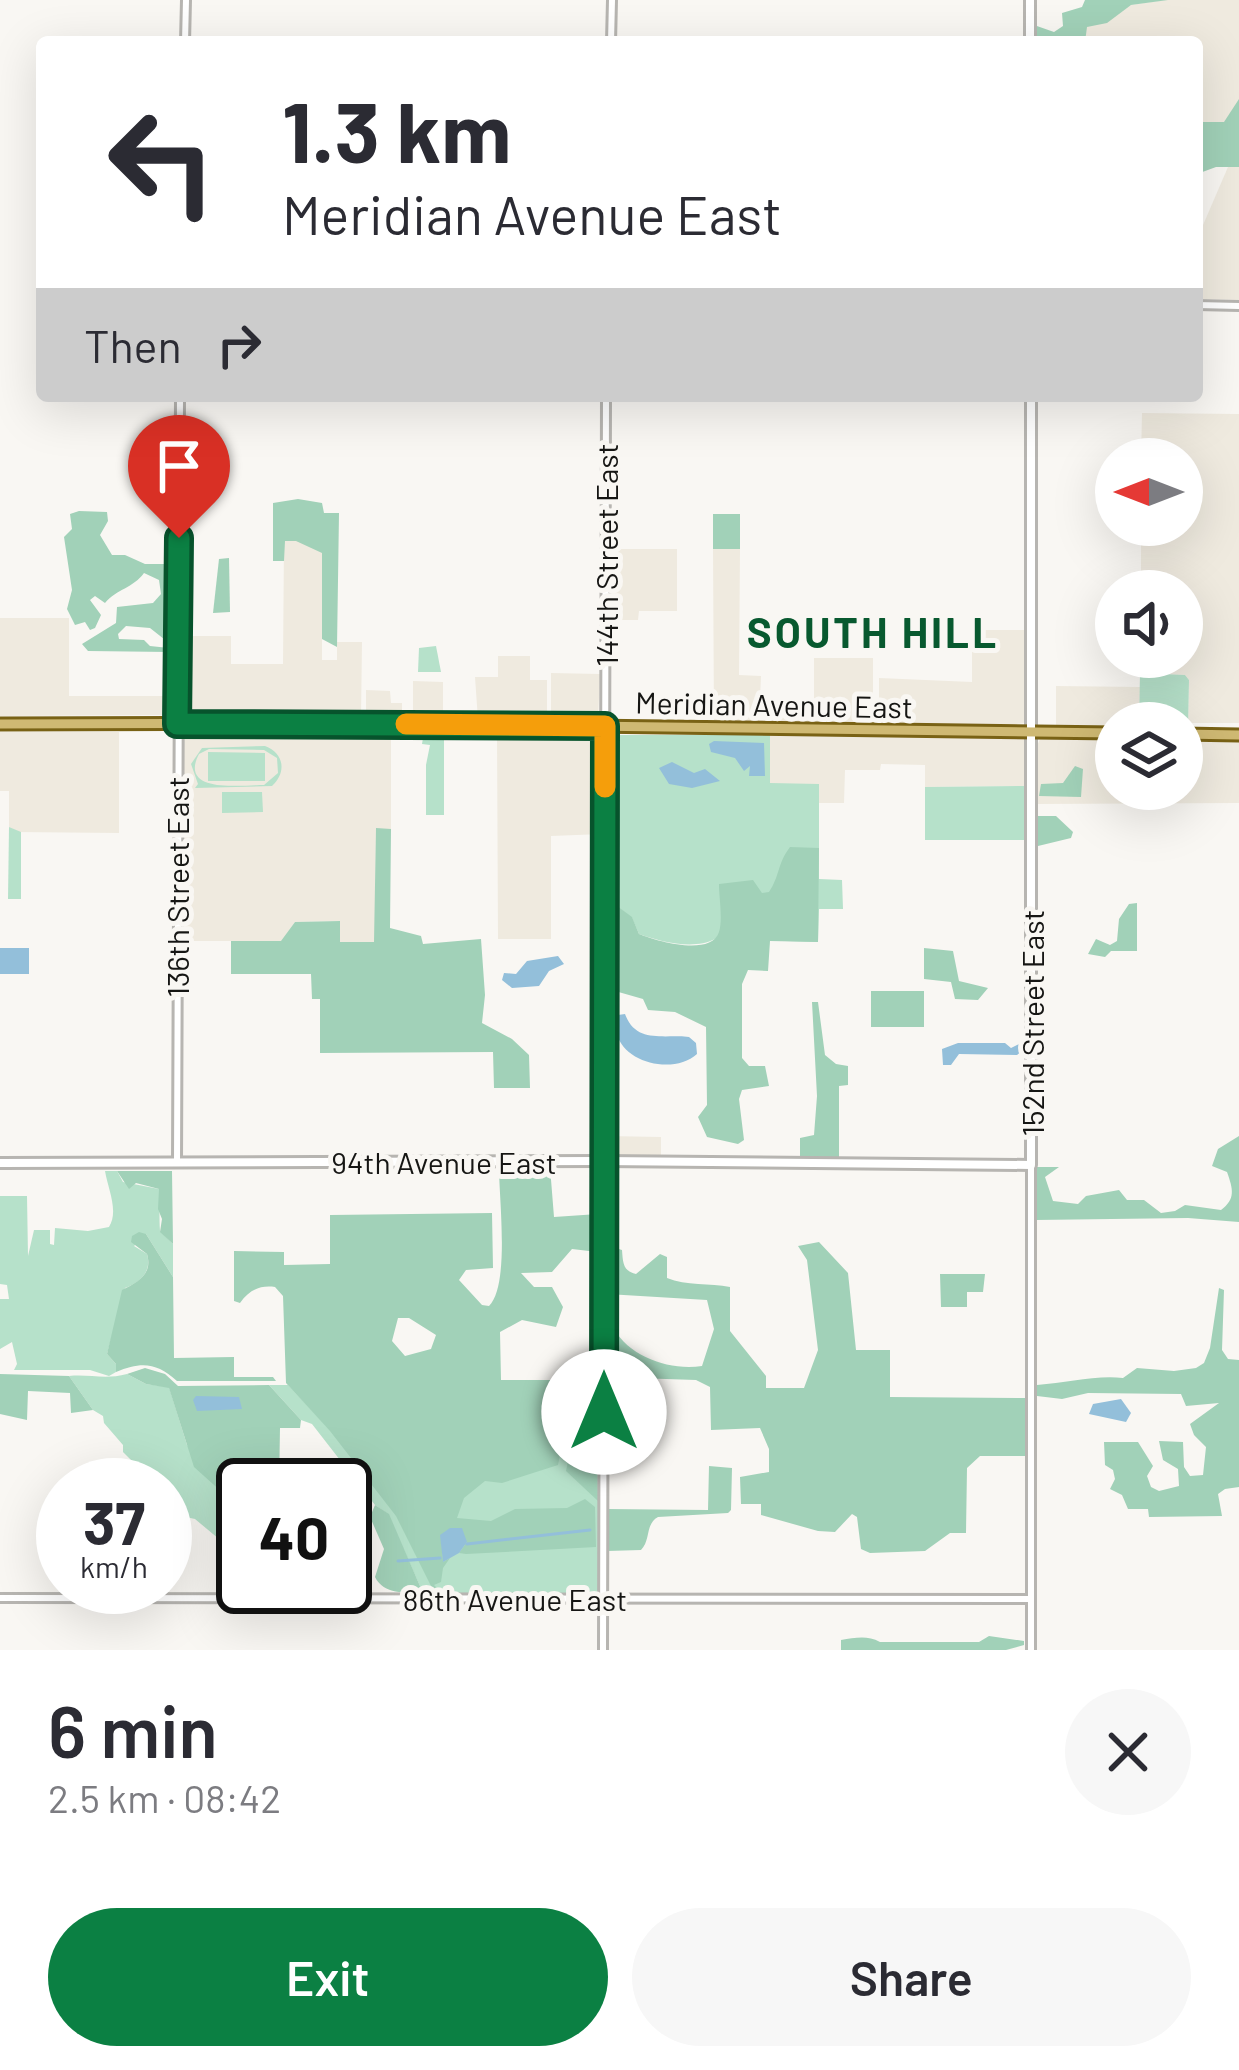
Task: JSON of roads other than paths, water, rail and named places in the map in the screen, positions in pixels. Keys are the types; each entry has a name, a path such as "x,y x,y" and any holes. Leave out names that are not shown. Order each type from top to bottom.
{"main road":[{"path":"1030,0 1030,36"},
{"name":"152nd Street East","path":"1031,402 1031,1165"},
{"name":"Meridian Avenue East","path":"0,724 1095,733"},
{"path":"1203,734 1239,735"},
{"name":"94th Avenue East","path":"0,1163 1031,1165"}],"street":[{"path":"185,36 186,0"},
{"path":"611,36 612,0"},
{"path":"1203,305 1239,306"},
{"name":"136th Street East","path":"177,1163 181,402"},
{"name":"144th Street East","path":"603,1650 606,402"},
{"name":"152nd Street East","path":"1031,1165 1031,1650"},
{"name":"86th Avenue East","path":"0,1598 1030,1599"}],"water":[{"path":"764,743 765,776 749,776 750,766 744,771 735,758 711,752 709,744"},
{"path":"672,762 694,773 705,769 720,781 692,788 669,784 659,768"},
{"path":"0,948 29,948 29,974 0,974"},
{"path":"558,956 564,964 549,971 539,986 512,988 502,980 504,973 516,974 527,961"},
{"path":"625,1014 643,1034 689,1037 696,1043 697,1054 676,1064 639,1059 617,1034 618,1015"},
{"path":"958,1043 1005,1043 1011,1048 1019,1044 1023,1050 1017,1055 959,1054 951,1065 943,1065 942,1049"},
{"path":"196,1396 239,1397 242,1409 197,1411"},
{"path":"1121,1399 1131,1413 1126,1422 1089,1414 1093,1404"},
{"path":"450,1528 462,1528 467,1542 443,1562 440,1535"}],"waterway":[{"path":"467,1544 590,1530"},
{"path":"398,1561 440,1558"}],"district":[{"name":"SOUTH HILL","path":"873,631"}]}
